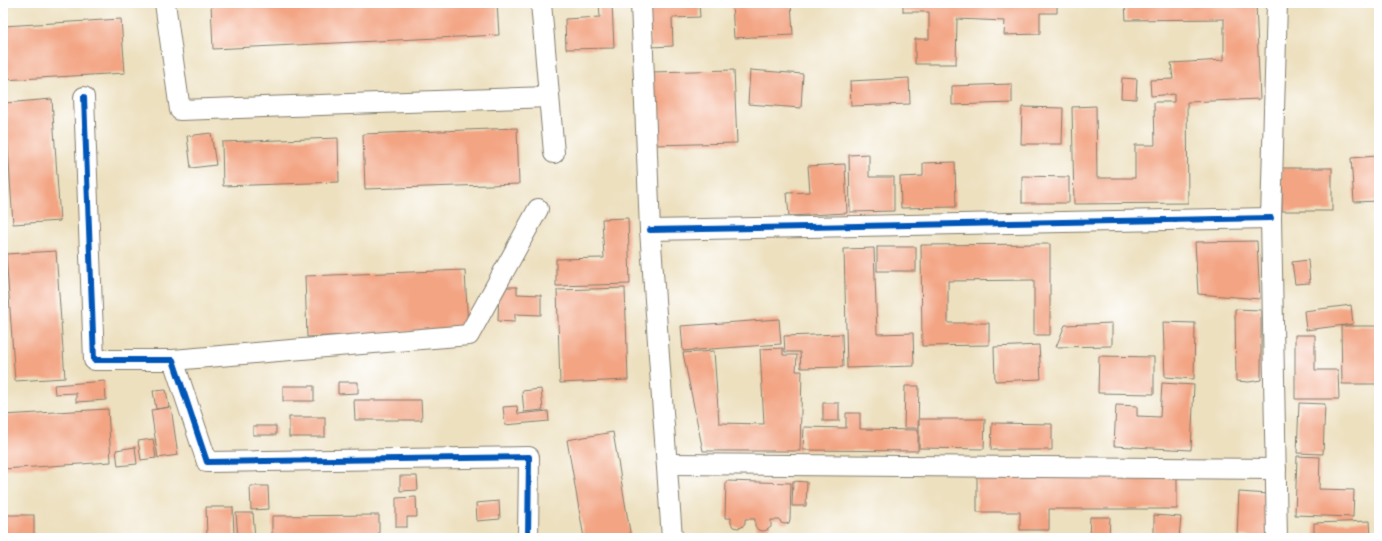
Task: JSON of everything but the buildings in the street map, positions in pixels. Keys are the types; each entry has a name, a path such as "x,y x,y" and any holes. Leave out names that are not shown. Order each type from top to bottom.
{"street":[{"path":"165,3 180,110 549,97"},
{"path":"541,3 554,153"},
{"path":"641,3 650,230 672,538"},
{"path":"1277,3 1271,218 1277,538"},
{"path":"84,98 94,360 174,360 469,335 538,209"},
{"path":"650,230 1271,218"},
{"path":"174,360 207,462 529,457 528,538"},
{"path":"667,464 1276,469"}],"cycle path":[{"path":"84,97 94,360 173,360 207,462 529,457 528,538"},
{"path":"650,230 1271,218"}]}
